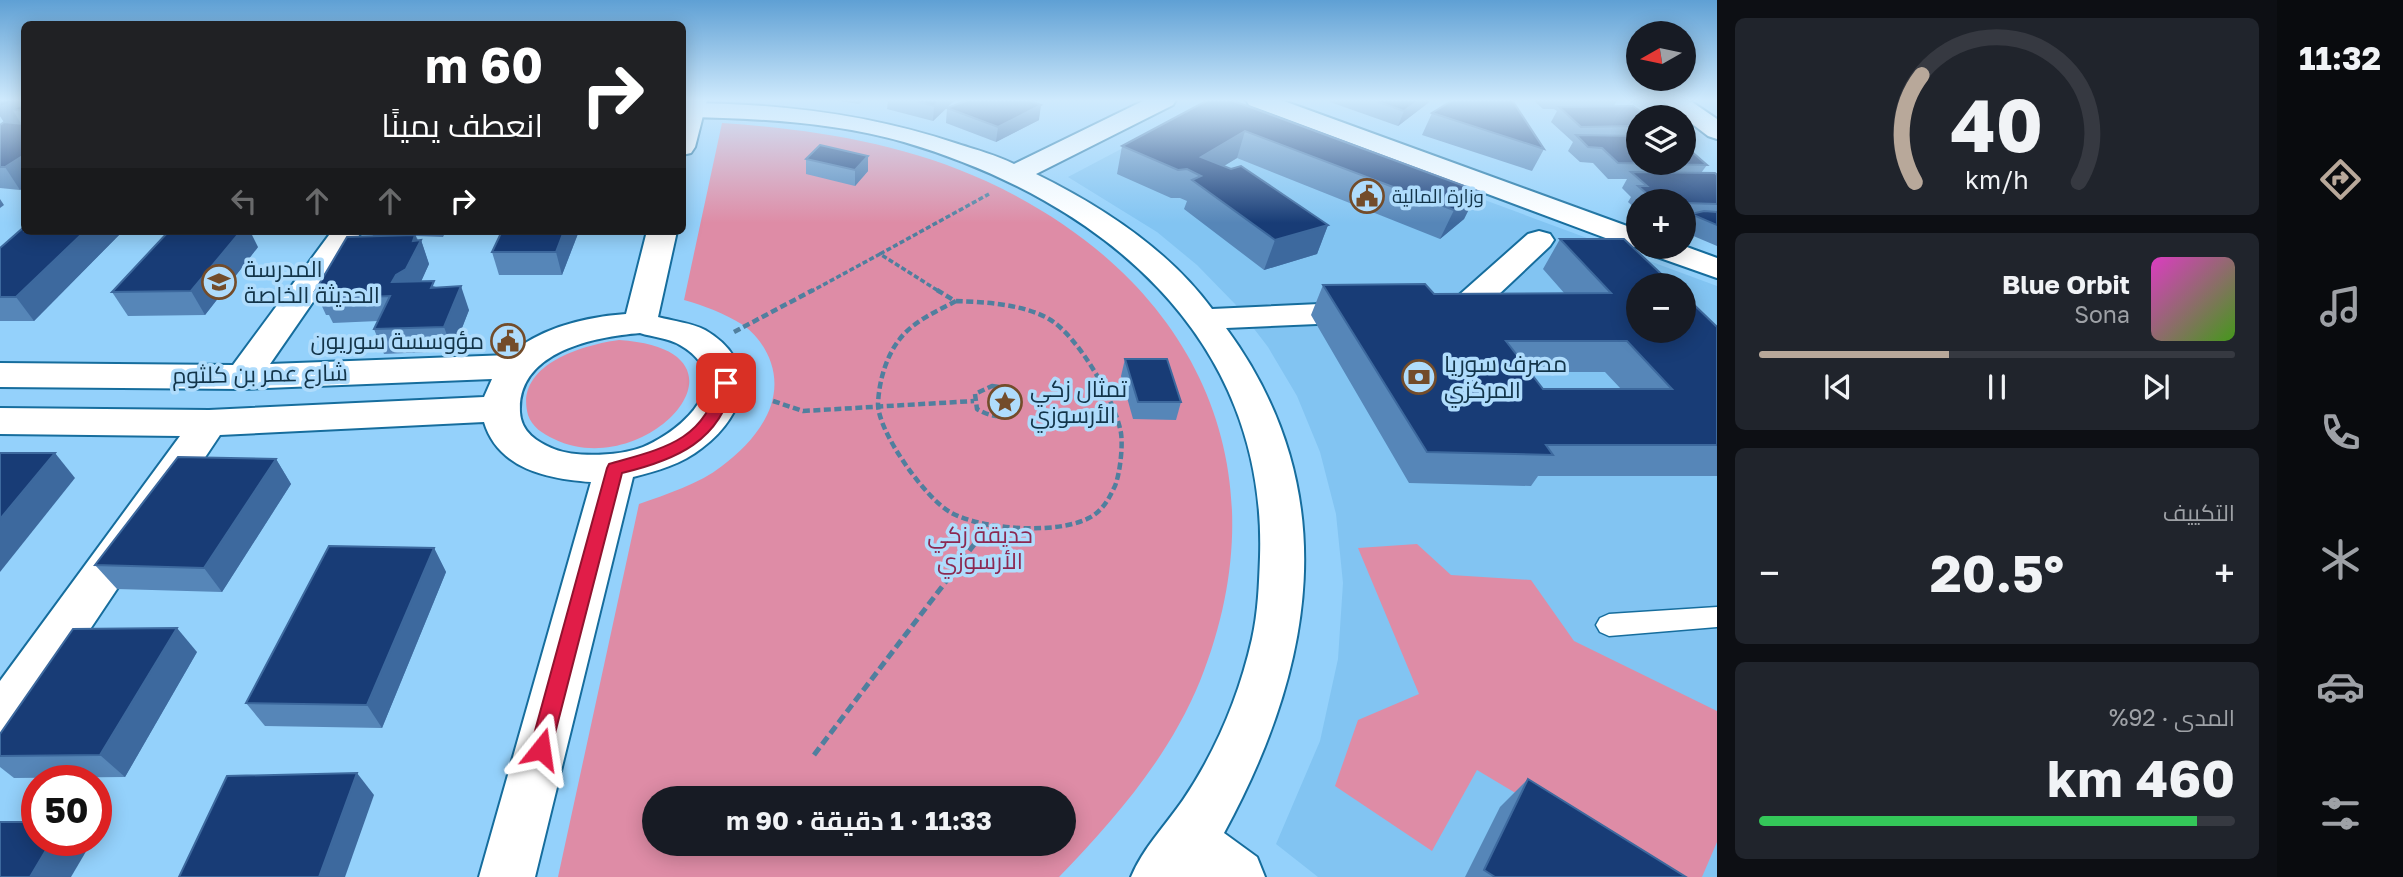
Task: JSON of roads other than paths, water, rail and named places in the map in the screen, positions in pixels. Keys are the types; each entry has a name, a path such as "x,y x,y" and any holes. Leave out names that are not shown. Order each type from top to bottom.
{"main road":[{"path":"919,141 960,152 1018,176 1063,198 1127,241 1164,273 1205,320 1227,350 1252,396 1271,448 1283,505 1285,568 1277,637 1256,710 1220,788 1173,858 1237,877"},
{"path":"1018,176 1085,141"},
{"path":"1369,141 1626,236"},
{"path":"243,377 344,235"},
{"path":"640,323 661,235"},
{"path":"1205,320 1468,305 1539,240"},
{"path":"1690,259 1717,269"},
{"path":"640,323 666,326 689,334 707,345 721,363 726,383 721,405 706,426 682,446 615,468 579,470 546,463 521,449 505,430 500,409 505,387 520,366 544,347 574,333 607,325 640,323"},
{"name":"شارع عمر بن كلثوم","path":"0,375 243,377 520,366"},
{"name":"شارع عمر بن كلثوم","path":"0,421 209,423 500,409"},
{"path":"0,721 209,423"},
{"path":"507,877 615,468"}],"lane":[{"path":"1609,625 1717,617"}],"place":[{"name":"وزارة المالية","path":"1367,196"},
{"name":"المدرسة الحديثة الخاصة","path":"219,282"},
{"name":"مؤوسسة سوريون","path":"508,341"},
{"name":"مصرف سوريا المركزي","path":"1419,377"},
{"name":"تمثال زكي الأرسوزي","path":"1005,402"}],"park label":[{"name":"حديقة زكي الأرسوزي","path":"980,548"}]}
